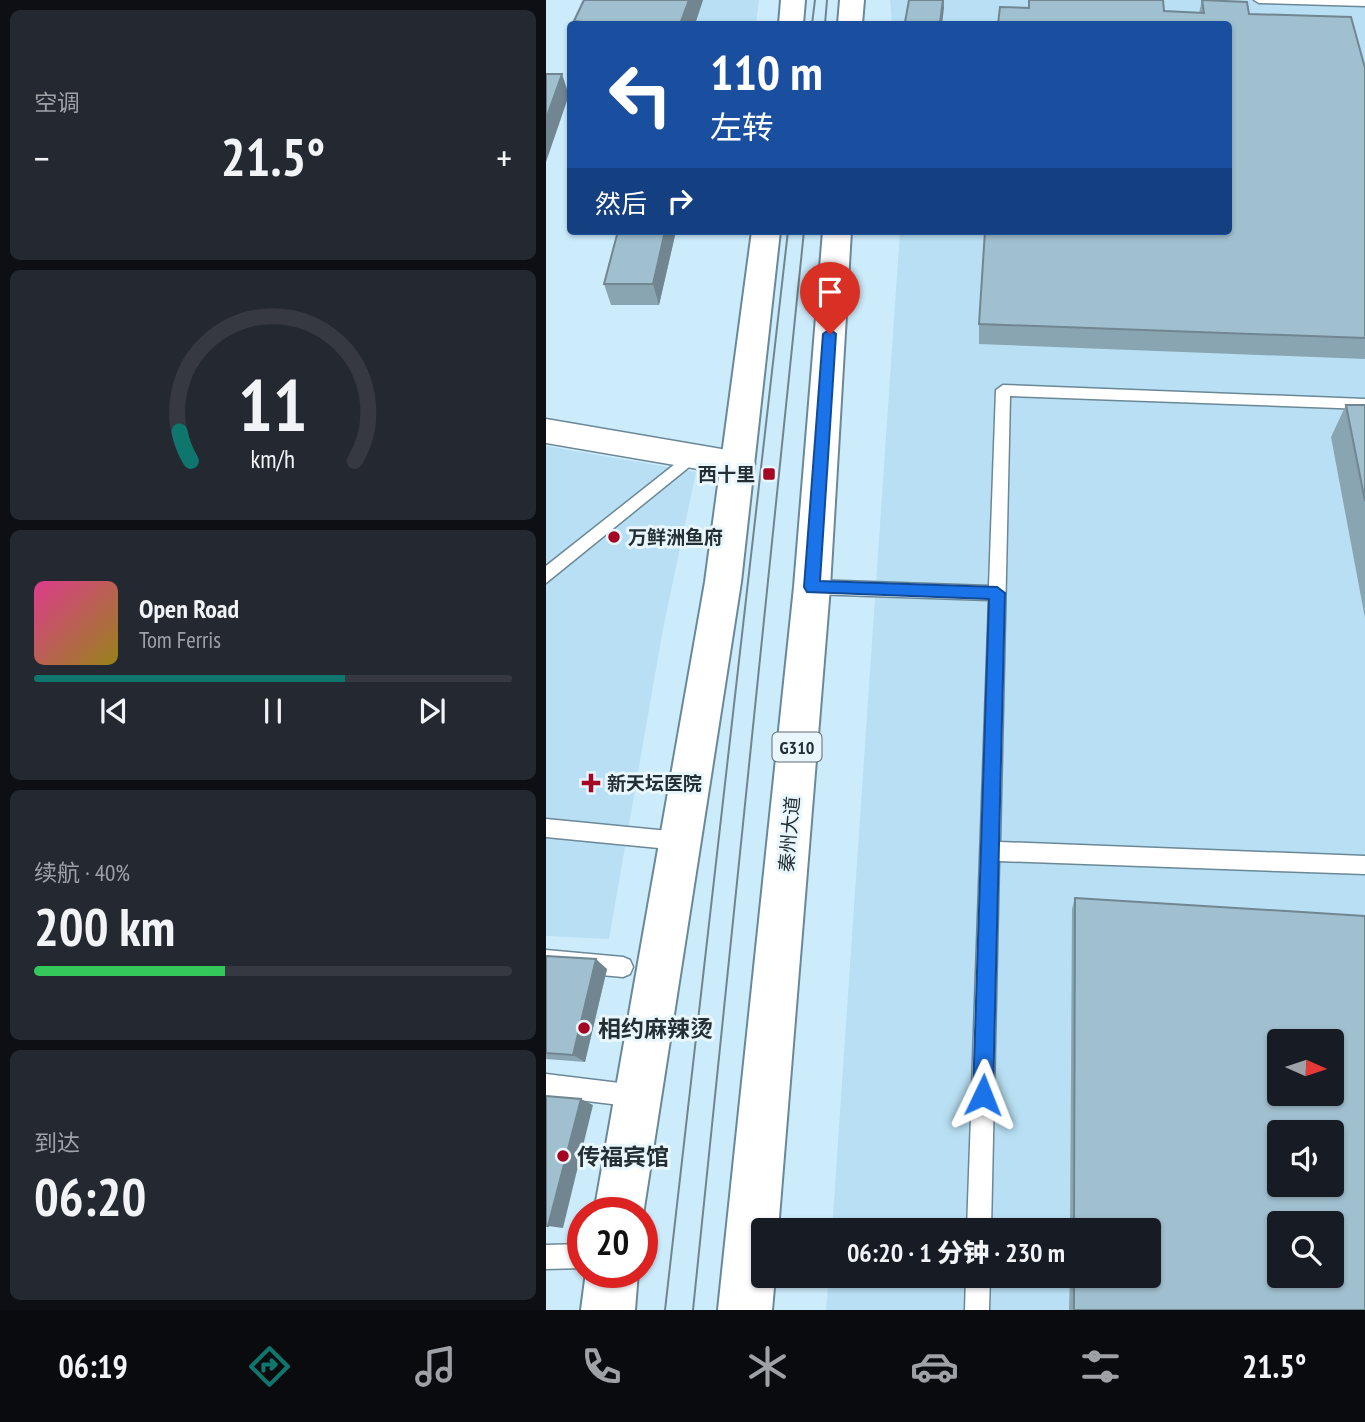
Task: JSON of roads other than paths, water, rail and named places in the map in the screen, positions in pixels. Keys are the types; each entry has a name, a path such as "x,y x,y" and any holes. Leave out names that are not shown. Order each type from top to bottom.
{"highway":[{"path":"791,21 793,0"},
{"path":"850,21 852,0"},
{"path":"623,1197 723,582 766,235"},
{"name":"秦州大道","path":"745,1310 812,587 836,235"},
{"path":"608,1310 610,1288"}],"street":[{"path":"546,431 738,464"}],"lane":[{"path":"1259,0 1365,3"},
{"path":"979,1218 1003,390 1365,404"},
{"path":"546,576 694,455"},
{"path":"812,587 997,593"},
{"path":"546,828 679,841"},
{"path":"990,851 1365,865"},
{"path":"546,960 623,967"},
{"path":"546,1085 640,1096"},
{"path":"546,1257 567,1256"},
{"path":"977,1310 978,1288"}],"tram line":[{"path":"812,21 815,0"},
{"path":"825,21 827,0"},
{"path":"665,1310 788,235"},
{"path":"693,1310 804,235"}],"place":[{"name":"西十里","path":"769,474"},
{"name":"万鲜洲鱼府","path":"614,537"},
{"name":"新天坛医院","path":"591,783"},
{"name":"相约麻辣烫","path":"584,1028"},
{"name":"传福宾馆","path":"563,1156"}]}
